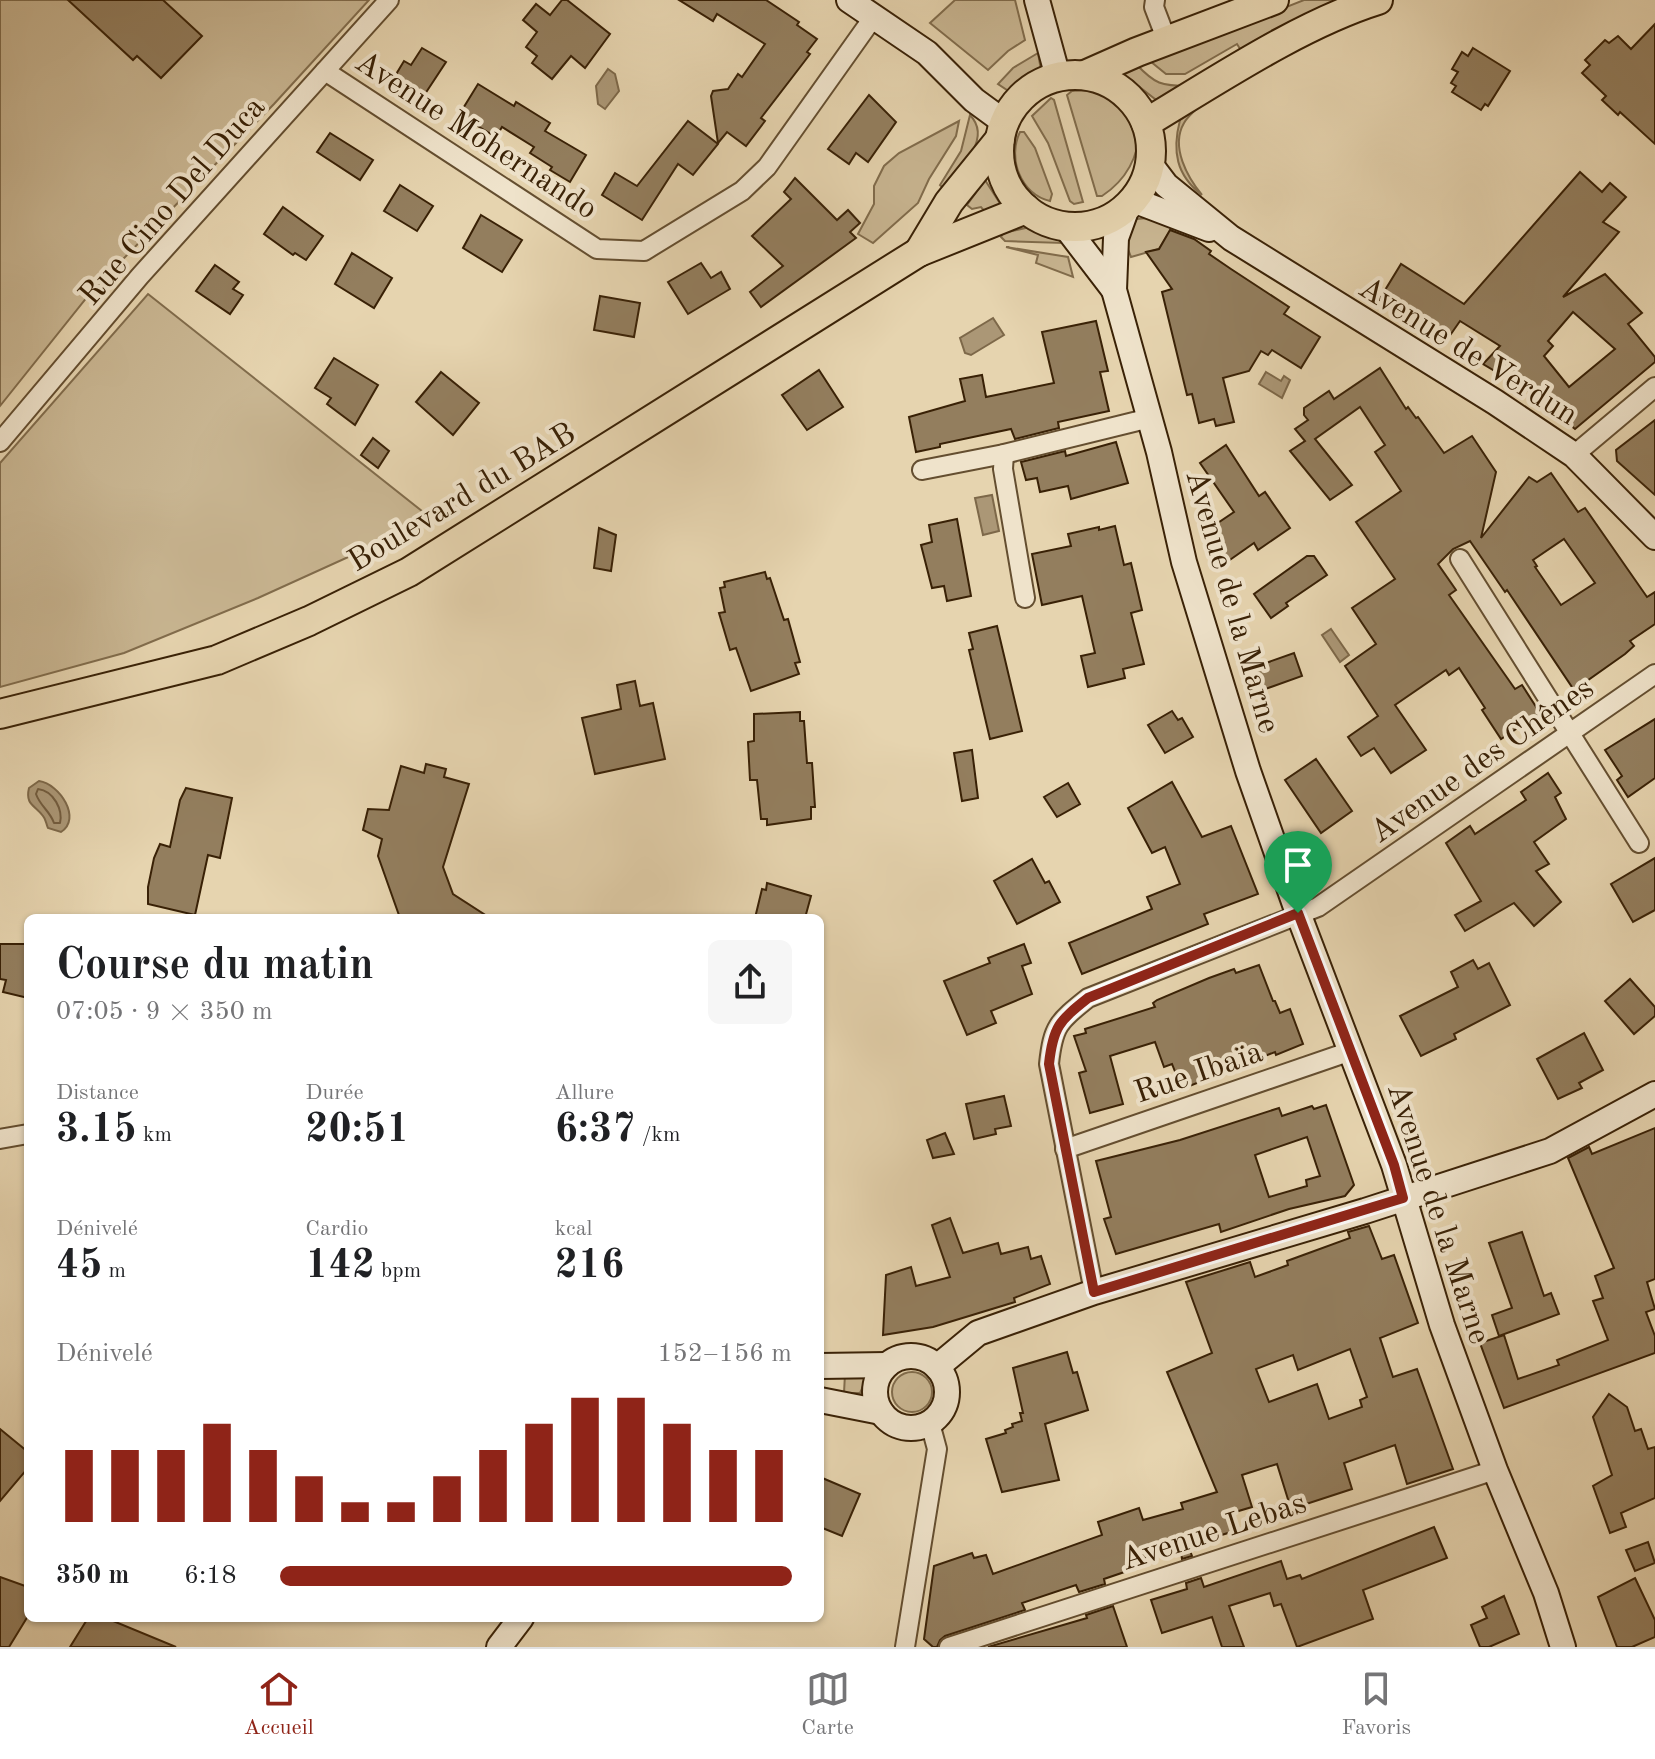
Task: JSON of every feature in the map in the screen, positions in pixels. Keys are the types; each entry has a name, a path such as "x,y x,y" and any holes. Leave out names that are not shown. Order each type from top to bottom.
{"main road":[{"path":"849,0 927,53 1002,130"},
{"path":"1037,0 1072,76"},
{"path":"1072,76 1105,81 1122,91 1146,123 1151,143 1150,164 1144,183 1131,203 1095,225 1065,226 1044,220 1026,209 1013,194 999,158 1002,130 1014,106 1041,83 1072,76 1274,0"},
{"path":"1146,123 1336,16 1378,0"},
{"name":"Boulevard du BAB","path":"919,252 949,202 1002,130"},
{"name":"Avenue de Verdun","path":"1150,164 1166,185 1231,238 1495,402 1574,455 1655,537"},
{"name":"Avenue de Verdun","path":"1131,203 1231,238"},
{"name":"Avenue de la Marne","path":"1131,203 1116,238 1114,290 1150,418 1184,562 1248,771 1298,913 1394,1165 1442,1325 1495,1470 1546,1593 1563,1647"},
{"name":"Boulevard du BAB","path":"5,712 217,660 309,621 409,572 919,252 1026,209"},
{"name":"Avenue de la Marne","path":"1065,226 1114,290"},
{"path":"937,1367 978,1333 1094,1292 1550,1151 1655,1094"},
{"path":"824,1366 887,1365 907,1356 918,1356 937,1367 944,1376 947,1397 944,1407 930,1423 909,1428 889,1420 881,1412 877,1403 876,1382 887,1365"},
{"path":"824,1401 881,1412"},
{"path":"499,1647 518,1622"}],"street":[{"name":"Rue Cino Del Duca","path":"0,442 140,276 389,0"},
{"path":"1155,0 1154,7 1167,41"},
{"name":"Avenue Mohernando","path":"325,71 597,249 644,251 742,191 767,167 875,15"},
{"path":"1574,455 1655,387"},
{"path":"922,470 1004,454 1150,418"},
{"path":"1004,454 1003,469 1025,598"},
{"path":"1460,559 1639,843"},
{"name":"Avenue des Chênes","path":"1094,1292 1049,1064 1052,1035 1068,1014 1088,998 1318,907 1655,674"},
{"name":"Rue Ibaïa","path":"1065,1149 1351,1051"},
{"path":"0,1139 24,1135"},
{"path":"905,1647 937,1449 930,1423"},
{"name":"Avenue Lebas","path":"949,1647 1495,1470"}],"shaded area":[{"path":"0,0 369,0 274,104 92,291 0,406"},
{"path":"955,0 1015,0 1025,40 988,70 930,23"},
{"path":"1304,0 1342,0 1242,52 1237,44 1185,74 1166,74 1150,61"},
{"path":"1038,53 1041,70 1010,92 998,84 1013,68"},
{"path":"1136,64 1159,82 1189,86 1160,100 1155,99 1123,74"},
{"path":"1085,90 1108,95 1124,104 1134,117 1138,133 1130,167 1102,196 1097,196 1067,95 1072,91"},
{"path":"1051,98 1083,202 1074,204 1070,201 1048,143 1032,116"},
{"path":"1201,104 1184,123 1179,142 1182,162 1202,195 1182,171 1176,142 1180,120"},
{"path":"970,115 976,124 976,144 965,163 942,187 940,185 961,151"},
{"path":"959,121 956,136 918,203 873,243 858,234 874,204 874,186 884,166 899,153"},
{"path":"1020,132 1024,132 1035,148 1052,194 1050,201 1031,191 1019,174 1015,153"},
{"path":"985,180 1001,205 986,213 981,207 972,209 967,205"},
{"path":"1148,218 1173,226 1159,249 1131,257 1126,244 1128,224"},
{"path":"1030,227 1044,228 1062,243 1005,241 1001,237 1003,233"},
{"path":"1006,247 1068,257 1073,277 1036,263 1038,255"},
{"path":"148,294 432,519 258,598 124,653 0,687 0,463"},
{"path":"912,1372 926,1378 932,1392 926,1406 912,1412 898,1406 892,1392 898,1378"},
{"path":"845,1374 863,1377 865,1382 860,1393 844,1393"}],"water":[{"path":"608,69 615,74 619,91 605,109 598,104 596,86"},
{"path":"993,318 1004,335 971,355 965,353 960,338"},
{"path":"1266,372 1281,381 1284,376 1290,380 1282,398 1259,384"},
{"path":"992,495 999,531 983,535 975,498"},
{"path":"1331,629 1349,655 1340,662 1322,635"},
{"path":"39,781 54,788 66,803 69,819 61,832 48,828 44,817 30,801 29,788"}],"building":[{"path":"68,0 163,0 202,36 161,78 137,56 133,60"},
{"path":"562,0 567,0 610,34 585,68 571,56 552,79 532,63 537,56 526,47 537,32 523,20 536,4 550,15"},
{"path":"679,0 766,0 799,22 797,25 817,39 807,52 810,54 761,118 765,121 746,146 727,132 718,143 711,96 713,91 728,89 738,74 742,77 765,44 717,14 713,21"},
{"path":"1655,24 1655,144 1602,100 1606,96 1582,73 1590,65 1585,60 1605,40 1609,43 1618,36 1631,49"},
{"path":"422,48 446,62 425,94 395,76 404,61 411,65"},
{"path":"1473,48 1510,71 1488,106 1485,104 1481,110 1452,92 1456,86 1451,83 1458,72 1452,69 1462,52 1468,56"},
{"path":"478,84 550,123 545,131 586,155 570,182 530,153 534,147 502,127 496,137 459,115"},
{"path":"869,95 896,122 868,162 856,153 849,164 828,149"},
{"path":"688,121 718,144 693,175 678,164 642,220 602,195 615,173 637,186"},
{"path":"330,133 373,160 360,180 317,152"},
{"path":"1580,172 1602,192 1610,183 1626,197 1603,222 1619,232 1563,297 1605,274 1642,313 1628,324 1655,357 1655,362 1575,429 1530,392 1483,364 1500,346 1460,321 1451,334 1439,327 1435,335 1379,300 1401,264 1464,304","holes":["1573,312 1615,349 1569,387 1544,356 1553,346 1548,341"]},
{"path":"795,178 837,220 848,210 860,223 850,232 856,238 761,307 750,292 783,266 752,236 791,199 784,192"},
{"path":"400,185 433,206 417,231 384,211"},
{"path":"283,207 323,236 306,260 295,253 293,255 264,234"},
{"path":"481,215 522,240 502,272 463,248"},
{"path":"1170,230 1194,239 1211,251 1209,254 1289,307 1284,314 1320,337 1301,368 1272,350 1268,355 1261,351 1249,371 1223,378 1234,422 1216,426 1214,419 1199,423 1192,394 1187,395 1162,292 1172,289 1146,252 1159,249"},
{"path":"352,253 392,278 374,308 335,284"},
{"path":"701,263 711,278 721,272 730,289 688,314 668,282"},
{"path":"215,265 239,282 233,289 243,295 230,314 196,291"},
{"path":"600,296 640,303 634,337 594,330"},
{"path":"1096,321 1108,371 1100,372 1109,411 1058,422 1059,428 1015,439 1011,429 916,452 909,417 965,401 960,379 982,375 986,397 1054,383 1042,332"},
{"path":"334,358 378,385 355,425 327,404 331,398 315,388"},
{"path":"1380,368 1406,409 1408,407 1418,417 1444,453 1472,436 1496,472 1481,538 1529,477 1537,482 1551,473 1578,512 1585,508 1647,597 1655,592 1655,624 1630,641 1634,646 1625,654 1574,690 1470,541 1453,549 1438,564 1456,590 1449,595 1515,689 1522,685 1540,713 1501,739 1459,668 1449,675 1446,670 1395,705 1426,750 1391,773 1374,748 1361,756 1348,737 1378,716 1345,666 1376,644 1352,608 1395,579 1356,522 1401,491 1375,452 1385,445 1360,407 1315,439 1352,485 1330,500 1290,451 1305,441 1295,429 1308,420 1304,408 1329,391 1334,399","holes":["1564,539 1595,583 1561,605 1533,560"]},
{"path":"819,370 843,407 807,430 782,395"},
{"path":"441,372 479,403 453,435 416,402"},
{"path":"1655,420 1655,495 1617,461 1616,450"},
{"path":"373,438 389,451 378,468 361,455"},
{"path":"1116,442 1128,483 1071,499 1068,486 1040,492 1037,478 1026,480 1021,462 1065,451 1066,456"},
{"path":"1226,445 1259,496 1265,492 1290,528 1258,550 1254,543 1217,569 1206,531 1234,512 1200,463"},
{"path":"957,519 971,596 947,601 944,586 932,588 921,545 932,542 929,525"},
{"path":"1115,526 1124,565 1131,563 1142,610 1131,613 1144,664 1123,669 1125,678 1088,687 1081,656 1095,653 1082,596 1042,605 1032,554 1071,546 1068,534"},
{"path":"599,528 616,535 611,571 594,568"},
{"path":"1307,556 1314,556 1327,575 1286,603 1288,606 1271,618 1254,594"},
{"path":"765,572 767,579 770,578 784,620 788,619 800,662 795,663 799,674 751,691 736,648 730,650 719,613 725,612 720,588 725,587 724,582"},
{"path":"997,626 1022,731 990,739 969,650 973,649 969,633"},
{"path":"1294,653 1302,676 1257,692 1249,669"},
{"path":"635,681 640,706 653,703 665,759 595,774 582,718 621,709 617,685"},
{"path":"1172,711 1178,720 1182,718 1193,737 1165,753 1148,725"},
{"path":"800,712 800,721 804,721 807,763 812,763 815,807 811,807 811,819 767,825 767,819 761,819 757,780 750,780 748,742 754,741 754,714"},
{"path":"1655,719 1655,778 1628,797 1617,780 1622,776 1605,750"},
{"path":"972,750 978,798 962,801 954,753"},
{"path":"1316,759 1352,811 1321,833 1285,780"},
{"path":"426,764 446,769 444,777 469,784 443,867 453,894 484,914 399,914 378,856 382,839 363,830 368,809 389,810 401,766 424,773"},
{"path":"1548,773 1561,793 1555,797 1566,819 1534,842 1549,864 1536,871 1561,902 1534,926 1514,903 1465,931 1455,915 1481,901 1446,843 1470,826 1475,834 1526,800 1521,792"},
{"path":"1172,782 1202,837 1231,826 1258,894 1204,914 1208,924 1082,974 1069,943 1152,909 1147,897 1180,884 1165,847 1152,853 1128,808"},
{"path":"1068,783 1080,804 1057,817 1044,797"},
{"path":"186,788 232,798 220,858 208,855 195,914 148,904 154,858 160,844 170,847 180,800"},
{"path":"1655,858 1655,910 1633,922 1611,884"},
{"path":"1032,859 1060,902 1017,924 994,881"},
{"path":"767,883 811,896 806,914 756,914 762,889 766,890"},
{"path":"0,944 24,944 24,997 3,992 6,980 0,979"},
{"path":"1024,944 1031,963 1022,966 1032,994 991,1011 996,1023 967,1035 944,981 990,963 988,958"},
{"path":"1473,960 1478,969 1489,963 1510,1005 1454,1034 1456,1039 1421,1056 1400,1016 1458,987 1451,972"},
{"path":"1259,965 1280,1013 1290,1009 1303,1044 1182,1089 1172,1064 1164,1067 1155,1042 1110,1056 1123,1104 1090,1113 1079,1073 1086,1071 1074,1036 1086,1033 1085,1029 1155,1007 1153,1003 1157,1000 1209,978 1234,969 1236,973"},
{"path":"1630,979 1655,1007 1655,1016 1634,1034 1605,1001"},
{"path":"1584,1033 1603,1070 1579,1083 1582,1088 1558,1099 1537,1059"},
{"path":"1004,1096 1011,1126 995,1129 996,1134 974,1139 966,1104"},
{"path":"1326,1105 1354,1185 1345,1196 1289,1209 1221,1232 1219,1224 1116,1254 1104,1219 1111,1217 1096,1161 1180,1140 1279,1108 1282,1116 1312,1106 1314,1109","holes":["1307,1137 1320,1176 1306,1180 1307,1186 1269,1197 1255,1155"]},
{"path":"1655,1128 1655,1279 1647,1282 1655,1309 1646,1312 1655,1336 1655,1353 1504,1408 1480,1343 1504,1335 1518,1379 1559,1365 1557,1360 1608,1340 1593,1301 1603,1298 1595,1276 1614,1268 1568,1158 1589,1147 1592,1154"},
{"path":"945,1133 954,1154 933,1158 927,1140"},
{"path":"950,1218 963,1253 998,1243 1001,1254 1028,1247 1031,1259 1041,1256 1050,1284 1014,1298 1015,1302 933,1327 883,1335 886,1275 911,1267 916,1286 950,1277 932,1225"},
{"path":"1369,1226 1382,1259 1394,1255 1418,1323 1380,1338 1393,1377 1417,1369 1453,1469 1407,1484 1395,1445 1344,1463 1352,1489 1291,1509 1277,1464 1242,1475 1252,1507 1232,1513 1238,1530 1188,1545 1192,1556 1182,1559 1180,1547 1143,1559 1145,1565 1104,1579 1105,1584 1079,1592 1076,1585 1022,1603 1025,1610 945,1636 937,1647 924,1639 934,1566 972,1553 974,1558 986,1555 993,1574 1102,1535 1098,1522 1139,1508 1143,1520 1183,1509 1181,1503 1217,1492 1167,1372 1212,1353 1186,1282 1250,1262 1255,1277 1288,1265 1287,1261 1350,1238 1348,1232","holes":["1350,1349 1367,1397 1360,1400 1362,1407 1329,1419 1317,1384 1269,1402 1256,1369 1293,1355 1298,1370"]},
{"path":"1522,1232 1544,1296 1551,1293 1559,1314 1499,1336 1492,1315 1512,1308 1489,1243"},
{"path":"1067,1352 1073,1373 1077,1372 1088,1410 1045,1424 1059,1480 1002,1492 986,1439 1006,1433 1005,1430 1013,1427 1012,1424 1022,1421 1013,1368"},
{"path":"1609,1394 1627,1407 1635,1431 1641,1429 1648,1449 1655,1447 1655,1498 1621,1513 1626,1527 1610,1533 1593,1486 1612,1475 1593,1417"},
{"path":"0,1429 24,1449 24,1473 0,1501"},
{"path":"824,1479 860,1494 842,1536 824,1529"},
{"path":"1434,1527 1447,1558 1363,1590 1373,1619 1297,1647 1281,1604 1274,1606 1270,1593 1229,1606 1244,1647 1222,1647 1212,1617 1162,1633 1151,1600 1187,1589 1186,1583 1201,1578 1204,1587 1281,1561 1287,1579 1300,1575 1302,1579"},
{"path":"1648,1542 1655,1563 1635,1571 1626,1550"},
{"path":"0,1577 24,1586 24,1622 9,1647 0,1647"},
{"path":"1635,1578 1655,1620 1655,1637 1632,1647 1617,1647 1598,1597"},
{"path":"1504,1596 1519,1634 1489,1647 1480,1647 1471,1625 1487,1618 1482,1607"},
{"path":"1113,1606 1127,1647 988,1647 1087,1618 1086,1615"},
{"path":"86,1622 116,1622 176,1647 70,1647"}],"route":[{"path":"1298,913 1394,1165 1403,1198 1094,1292 1049,1064 1052,1035 1068,1014 1088,998 1298,913"}]}
